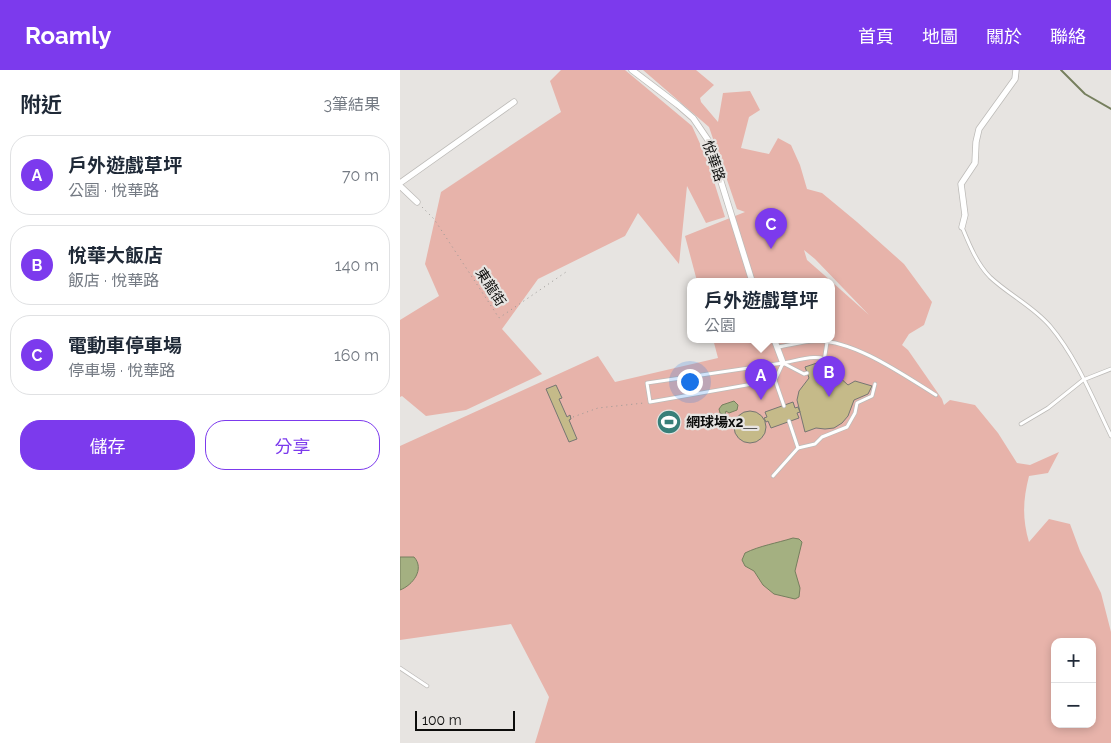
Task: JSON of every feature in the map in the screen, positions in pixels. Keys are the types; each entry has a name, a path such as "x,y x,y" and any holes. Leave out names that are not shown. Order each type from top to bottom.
{"street":[{"name":"悅華路","path":"632,70 693,118 708,140 751,278"},
{"path":"962,227 965,215 961,184 975,163 979,129 1015,80 1016,70"},
{"path":"417,202 400,184 514,102"},
{"path":"776,343 783,363"}],"lane":[{"path":"962,227 970,249 990,277 1024,302 1050,325 1073,361 1111,436"},
{"path":"778,347 801,343"},
{"path":"820,369 823,368 826,358 827,343"},
{"path":"832,343 848,346 886,365 936,395"},
{"path":"774,380 650,402 647,383 816,357 826,358 833,362"},
{"path":"783,363 804,374 807,373"},
{"path":"783,363 774,380 784,406"},
{"path":"1021,424 1048,408 1083,380 1111,369"},
{"path":"773,476 798,448 815,444 822,436 847,428 855,413 857,403 872,396 874,384"},
{"path":"789,422 798,448"},
{"path":"400,668 427,686"}],"path":[{"name":"東龍街","path":"417,202 434,219 499,318 566,272"},
{"path":"573,417 598,408 650,402"}],"shaded area":[{"path":"561,70 625,70 692,126 707,159 725,217 706,223 687,186 679,264 638,213 625,236 538,279 502,329 542,374 466,410 426,416 402,396 400,397 400,320 439,296 425,264 441,192 561,112 550,81"},
{"path":"643,70 696,70 714,85 700,98 701,102 718,122 723,93 750,91 760,110 749,117 741,148 769,154 778,138 791,145 800,165 807,189 822,193 904,264 932,302 924,325 909,334 902,345 908,350 942,399 944,405 950,400 975,405 998,433 1017,463 1030,465 1059,452 1048,473 1029,476 1025,493 1025,525 1029,542 1049,519 1070,524 1080,551 1101,593 1111,632 1111,743 535,743 549,697 511,624 400,640 400,446 598,356 615,382 718,358 714,343 835,343 835,285 869,315 835,278 804,250 807,260 828,278 696,278 685,236 745,212 737,209 709,127"},
{"path":"734,401 738,405 737,410 729,413 726,411 725,415 720,413 719,409 722,405"},
{"path":"793,538 799,539 802,542 795,571 800,588 799,597 795,599 774,594 763,585 754,571 745,566 742,560 745,553 762,546"},
{"path":"400,557 414,557 417,562 418,571 413,581 400,590"}],"building":[{"path":"817,363 821,373 838,376 848,385 855,381 872,386 868,394 854,400 848,416 842,423 834,428 816,428 805,432 797,400 799,391 809,378 805,367"},
{"path":"556,385 562,398 559,399 567,417 570,415 571,419 569,420 577,439 569,442 546,389"},
{"path":"793,402 795,408 798,407 800,412 797,413 799,418 771,428 768,421 766,422 764,418 767,417 765,412"},
{"path":"750,411 756,412 761,416 765,421 765,433 761,438 756,442 750,443 744,442 739,438 735,433 734,427 735,421 739,416 744,412"}],"waterway":[{"path":"1061,70 1085,94 1111,109"}],"place":[{"name":"電動車停車場","path":"771,249"},
{"name":"悅華大飯店","path":"829,397"},
{"name":"戶外遊戲草坪","path":"761,400"},
{"name":"網球場x2＿","path":"669,422"}]}
